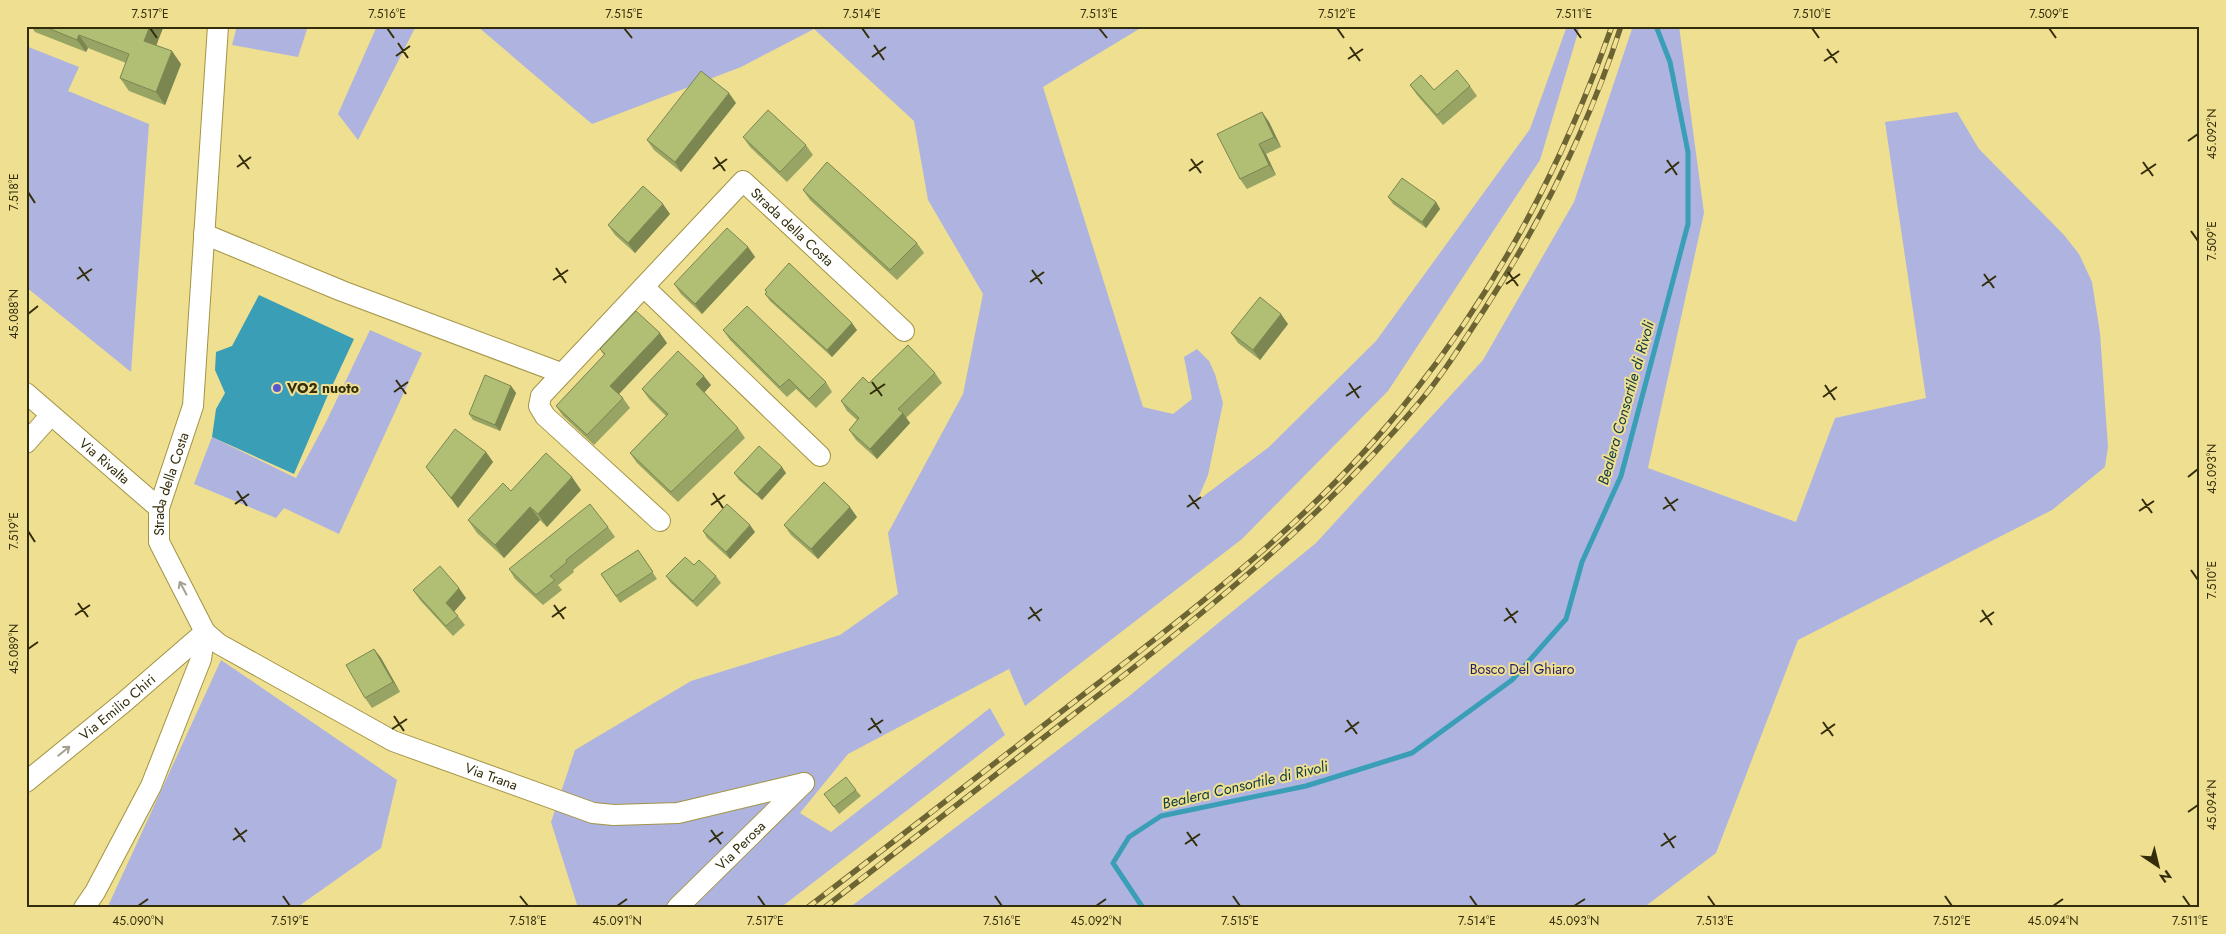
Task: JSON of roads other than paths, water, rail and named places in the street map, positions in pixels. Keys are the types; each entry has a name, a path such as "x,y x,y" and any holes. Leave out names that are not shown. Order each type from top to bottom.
{"street":[{"name":"Strada della Costa","path":"205,632 159,542 159,508 193,406 214,27"},
{"name":"Strada della Costa","path":"660,521 545,416 539,406 541,396 744,181 904,331"},
{"path":"204,234 342,291 561,373"},
{"path":"644,288 820,456"},
{"name":"Via Rivalta","path":"26,393 159,508"},
{"path":"26,443 51,414"},
{"path":"88,906 152,786 201,659 205,632"},
{"name":"Via Emilio Chiri","path":"26,782 123,703 205,632"},
{"name":"Via Trana","path":"205,632 219,644 393,741 593,813 614,815 678,812 804,783"},
{"name":"Via Perosa","path":"677,908 804,783"}],"waterway":[{"name":"Bealera Consortile di Rivoli","path":"1143,908 1113,863 1129,837 1161,816 1306,786 1412,753 1512,680 1566,619 1582,562 1621,476 1688,224 1688,152 1670,62 1656,26"}],"railway":[{"path":"807,908 1174,624 1259,554 1340,478 1412,395 1474,309 1502,264 1551,173 1593,77 1612,26"},
{"path":"824,908 1120,679 1210,606 1297,530 1379,448 1444,371 1525,242 1562,173 1594,101 1621,26"}],"place":[{"name":"VO2 nuoto","path":"277,388"}],"park label":[{"name":"Bosco Del Ghiaro","path":"1522,669"}]}
